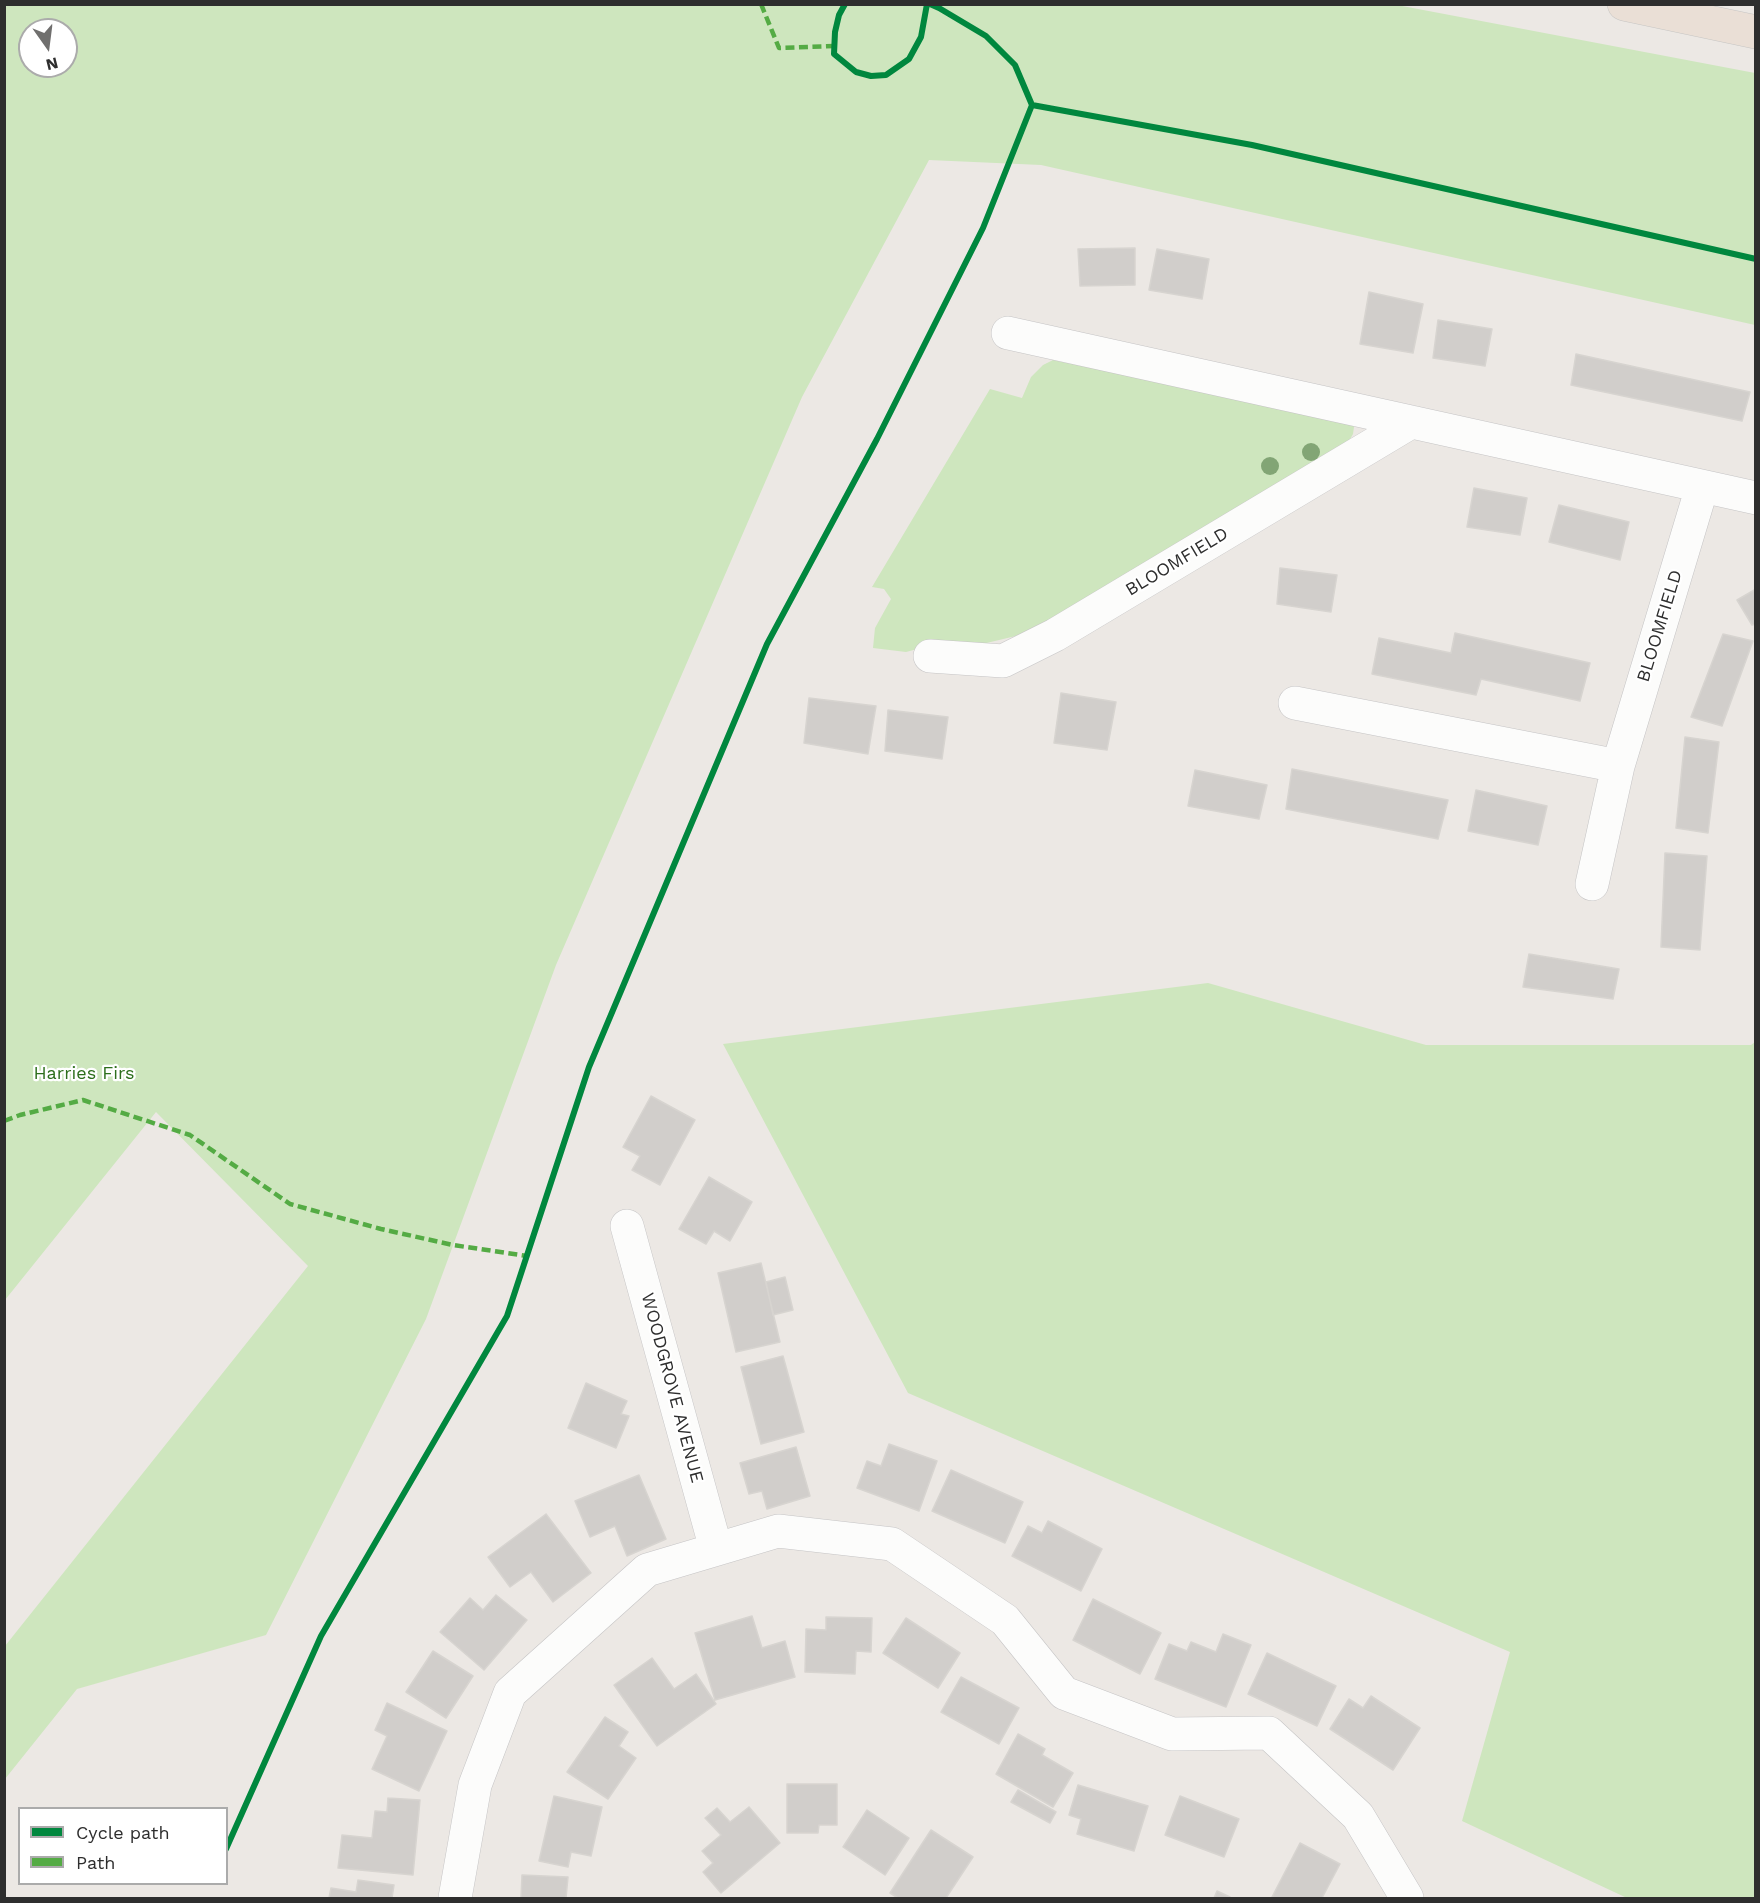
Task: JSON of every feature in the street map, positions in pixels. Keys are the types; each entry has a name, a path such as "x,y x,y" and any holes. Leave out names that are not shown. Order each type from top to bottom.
{"highway":[{"path":"1624,4 1755,32"}],"street":[{"path":"1008,333 1755,498"},
{"name":"BLOOMFIELD","path":"930,656 1003,660 1055,635 1411,422"},
{"name":"BLOOMFIELD","path":"1592,884 1618,766 1702,487"},
{"path":"1295,703 1618,766"},
{"name":"WOODGROVE AVENUE","path":"627,1226 716,1550"},
{"path":"455,1899 475,1785 510,1693 647,1570 778,1531 892,1544 1005,1620 1064,1693 1172,1734 1269,1733 1358,1816 1407,1899"}],"green space":[{"name":"Harries Firs","path":"5,5 1397,5 1755,73 1755,325 1041,165 929,160 802,397 556,965 426,1319 266,1635 77,1689 5,1779 5,1646 308,1266 156,1112 5,1300"},
{"path":"1053,360 1351,421 1354,427 1353,434 1349,441 1045,629 974,646 936,644 906,652 873,648 875,628 891,599 884,589 872,587 990,389 1022,398 1031,377 1043,365"},
{"path":"1208,983 1426,1045 1751,1045 1755,1042 1755,1898 1627,1898 1462,1821 1510,1652 908,1393 723,1044"}],"building":[{"path":"1135,248 1135,285 1080,286 1078,249"},
{"path":"1157,249 1209,259 1202,299 1149,290"},
{"path":"1369,292 1423,304 1413,353 1360,344"},
{"path":"1438,320 1492,329 1485,366 1433,358"},
{"path":"1576,354 1750,392 1742,421 1571,385"},
{"path":"1474,488 1527,498 1520,535 1467,527"},
{"path":"1559,505 1629,522 1620,560 1549,542"},
{"path":"1280,568 1337,575 1331,612 1277,604"},
{"path":"1756,589 1756,624 1752,625 1737,600"},
{"path":"1455,633 1590,663 1580,701 1481,679 1476,695 1372,674 1379,638 1451,653"},
{"path":"1723,634 1753,641 1722,726 1691,717"},
{"path":"1061,693 1116,702 1107,750 1054,743"},
{"path":"809,698 876,706 868,754 804,743"},
{"path":"888,710 948,717 942,759 885,751"},
{"path":"1685,737 1719,742 1708,833 1676,828"},
{"path":"1292,769 1448,800 1438,839 1286,809"},
{"path":"1195,770 1267,785 1259,819 1188,806"},
{"path":"1476,790 1547,806 1538,845 1468,831"},
{"path":"1665,853 1707,856 1700,950 1661,947"},
{"path":"1529,954 1619,969 1613,999 1523,987"},
{"path":"651,1096 695,1120 660,1185 632,1170 640,1156 623,1147"},
{"path":"709,1177 752,1202 730,1241 714,1231 706,1244 679,1229"},
{"path":"761,1263 780,1342 736,1352 718,1273"},
{"path":"785,1277 793,1310 773,1315 766,1282"},
{"path":"783,1356 804,1432 761,1444 741,1367"},
{"path":"586,1383 627,1401 621,1414 629,1416 616,1448 568,1428"},
{"path":"889,1444 937,1461 919,1511 857,1488 867,1461 881,1466"},
{"path":"796,1447 810,1496 767,1509 762,1491 749,1494 740,1463"},
{"path":"951,1470 1023,1502 1005,1543 932,1511"},
{"path":"639,1475 666,1539 627,1556 615,1526 590,1537 575,1501"},
{"path":"546,1514 591,1573 553,1602 531,1572 510,1587 488,1557"},
{"path":"1048,1521 1102,1549 1081,1591 1012,1556 1028,1526 1042,1533"},
{"path":"496,1595 527,1620 484,1670 440,1632 470,1598 483,1610"},
{"path":"1093,1599 1161,1633 1140,1674 1073,1640"},
{"path":"752,1616 762,1648 785,1641 795,1677 715,1700 695,1633"},
{"path":"826,1617 872,1618 871,1652 856,1651 855,1674 805,1672 806,1629 826,1630"},
{"path":"906,1618 960,1653 938,1688 883,1653"},
{"path":"1223,1634 1251,1645 1226,1707 1155,1679 1169,1644 1187,1651 1191,1642 1216,1652"},
{"path":"433,1651 473,1676 446,1718 406,1692"},
{"path":"1267,1653 1336,1686 1317,1726 1248,1694"},
{"path":"652,1658 674,1689 696,1674 716,1704 657,1746 614,1685"},
{"path":"961,1677 1019,1708 999,1744 941,1712"},
{"path":"1371,1696 1420,1728 1393,1770 1330,1729 1349,1699 1363,1708"},
{"path":"387,1703 447,1731 419,1791 372,1769 387,1736 375,1730"},
{"path":"605,1717 628,1732 619,1746 636,1758 608,1799 567,1772"},
{"path":"1018,1734 1045,1749 1042,1755 1073,1773 1053,1807 996,1774"},
{"path":"787,1784 837,1784 837,1825 819,1825 818,1833 787,1833"},
{"path":"1078,1785 1148,1806 1134,1851 1077,1834 1081,1819 1069,1815"},
{"path":"1018,1790 1056,1812 1050,1823 1011,1802"},
{"path":"554,1796 602,1807 591,1856 571,1852 568,1867 539,1861"},
{"path":"1180,1796 1239,1819 1224,1857 1165,1835"},
{"path":"388,1798 420,1800 413,1875 338,1868 342,1835 372,1838 375,1811 387,1812"},
{"path":"749,1807 780,1843 721,1893 703,1872 713,1863 702,1851 721,1835 705,1818 717,1808 730,1822"},
{"path":"867,1810 909,1838 885,1875 843,1847"},
{"path":"931,1830 973,1857 946,1898 898,1898 890,1893"},
{"path":"1300,1843 1340,1864 1322,1898 1272,1897"},
{"path":"522,1875 568,1877 566,1898 521,1898"},
{"path":"358,1880 394,1885 392,1898 329,1898 331,1888 356,1892"},
{"path":"1217,1891 1230,1897 1214,1898"}],"marked path":[{"path":"761,4 779,48 835,46"},
{"path":"4,1121 83,1100 190,1135 290,1204 381,1229 453,1245 527,1256"}],"cycle path":[{"path":"845,4 839,15 835,32 834,54 856,72 871,76 886,75 909,59 921,37 927,4"},
{"path":"228,1845 321,1636 507,1316 589,1067 767,644 877,439 983,228 1032,105 1015,65 986,36 930,4"},
{"path":"1032,105 1252,145 1756,259"}]}
